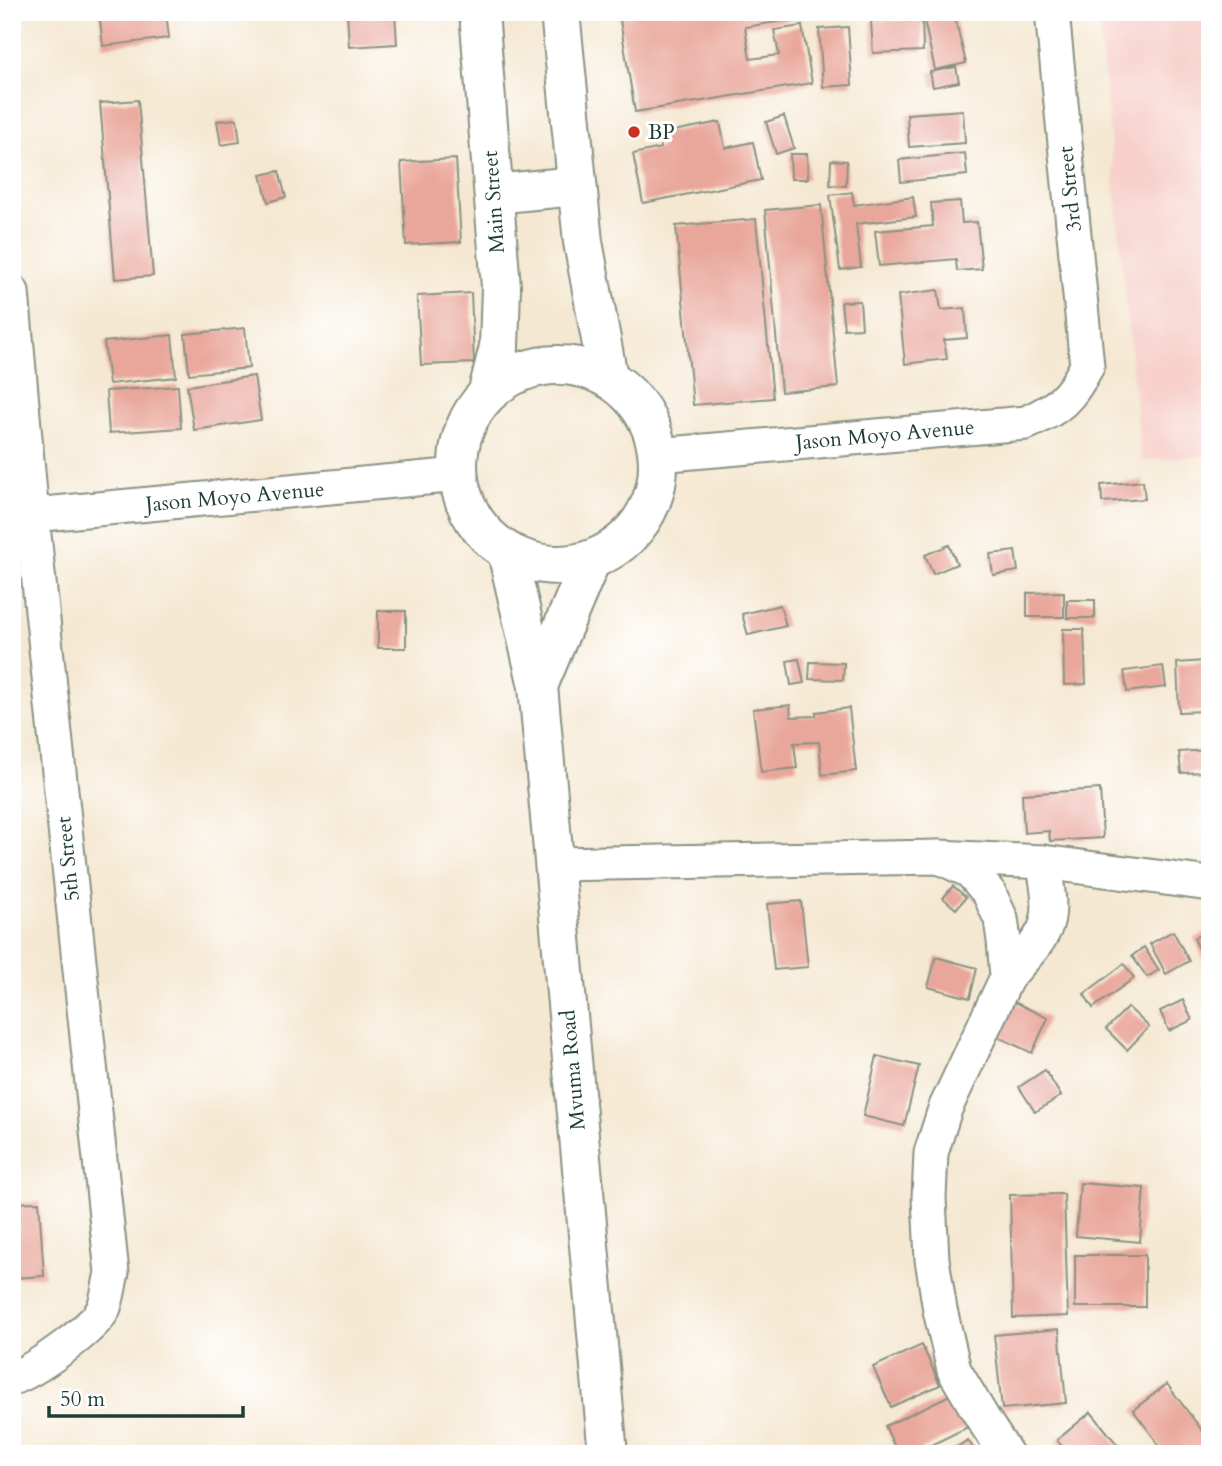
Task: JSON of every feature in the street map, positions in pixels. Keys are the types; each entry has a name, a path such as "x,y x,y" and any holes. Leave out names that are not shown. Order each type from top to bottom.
{"highway":[{"name":"Main Street","path":"479,12 500,286 499,347 488,391"},
{"path":"560,12 583,242 608,377"},
{"path":"494,194 576,186"},
{"name":"Main Street","path":"546,364 578,365 608,377 633,397 650,424 658,455 656,489 643,519 620,544 591,560 562,566 534,563 507,552 483,532 466,505 458,475 459,444 470,416 488,391 515,373 546,364"},
{"name":"Mvuma Road","path":"507,552 538,686 608,1454"},
{"name":"Mvuma Road","path":"538,686 591,560"}],"street":[{"name":"3rd Street","path":"1052,12 1087,366"},
{"name":"5th Street","path":"12,292 22,516 112,1273 102,1310 81,1334 12,1378"},
{"name":"Jason Moyo Avenue","path":"658,455 1026,423 1053,411 1075,389 1087,366"},
{"name":"Jason Moyo Avenue","path":"22,516 458,475"},
{"path":"554,864 939,857 1043,862 1210,884"},
{"path":"939,857 970,871 989,893 1001,919 1007,977"},
{"path":"1006,1454 954,1370 932,1259 929,1198 931,1153 945,1109 1007,977 1041,939 1049,919 1051,898 1043,862"}],"shaded area":[{"path":"1098,12 1210,12 1210,455 1141,461"}],"building":[{"path":"99,12 166,12 169,38 103,46"},
{"path":"347,12 395,12 397,44 349,47"},
{"path":"802,12 803,18 745,27 750,59 779,55 774,30 802,26 812,83 635,112 619,14"},
{"path":"954,14 966,63 935,70 924,20"},
{"path":"922,19 923,51 873,53 871,21"},
{"path":"848,27 852,85 823,87 819,29"},
{"path":"956,67 959,82 933,87 930,72"},
{"path":"138,100 153,276 115,279 100,103"},
{"path":"963,110 965,143 909,147 907,114"},
{"path":"784,116 794,148 776,154 766,122"},
{"path":"237,119 240,142 221,145 217,121"},
{"path":"720,122 725,148 753,142 761,180 643,203 633,154 661,148 658,134"},
{"path":"965,153 967,175 901,182 899,160"},
{"path":"790,154 807,154 808,179 791,179"},
{"path":"456,159 461,242 406,245 401,162"},
{"path":"831,160 847,161 846,186 830,185"},
{"path":"279,171 286,197 268,202 261,175"},
{"path":"852,192 854,205 913,197 916,217 856,224 861,267 840,270 830,195"},
{"path":"960,201 962,223 977,222 982,269 957,271 956,259 879,266 875,231 933,226 931,203"},
{"path":"821,205 838,387 781,392 765,210"},
{"path":"756,219 773,398 693,405 676,226"},
{"path":"938,290 941,310 965,308 967,338 944,340 947,359 905,364 898,295"},
{"path":"471,293 474,363 421,365 417,296"},
{"path":"860,301 862,328 844,329 841,302"},
{"path":"245,328 249,368 189,374 185,334"},
{"path":"172,335 176,377 109,384 104,342"},
{"path":"254,376 261,420 194,430 187,386"},
{"path":"178,386 181,428 109,433 106,391"},
{"path":"1143,481 1145,499 1102,502 1101,485"},
{"path":"949,545 957,564 933,574 925,555"},
{"path":"1015,551 1018,571 993,575 990,554"},
{"path":"1064,592 1064,617 1027,617 1027,593"},
{"path":"1067,600 1095,600 1095,618 1067,618"},
{"path":"780,605 786,626 748,635 742,614"},
{"path":"378,611 406,611 406,648 378,648"},
{"path":"1063,629 1084,629 1086,684 1064,685"},
{"path":"799,659 804,683 791,685 787,661"},
{"path":"1204,661 1206,711 1179,712 1177,663"},
{"path":"810,662 844,663 843,680 809,679"},
{"path":"1163,666 1166,687 1127,692 1124,671"},
{"path":"790,705 791,717 816,716 816,712 849,708 856,771 822,775 819,742 794,743 797,768 761,772 753,709"},
{"path":"1208,750 1209,772 1181,773 1179,752"},
{"path":"1100,789 1103,838 1050,841 1049,831 1024,833 1022,794"},
{"path":"953,886 966,897 956,909 943,898"},
{"path":"801,901 808,967 774,970 767,904"},
{"path":"1173,931 1189,961 1166,974 1150,944"},
{"path":"1210,931 1210,973 1194,938"},
{"path":"1144,947 1159,970 1147,977 1132,956"},
{"path":"936,957 977,968 970,998 928,987"},
{"path":"1124,964 1134,978 1093,1008 1084,994"},
{"path":"1183,1000 1192,1020 1169,1031 1160,1011"},
{"path":"1012,1001 1048,1018 1032,1053 996,1036"},
{"path":"1128,1007 1149,1027 1127,1050 1106,1029"},
{"path":"877,1056 919,1066 904,1126 863,1116"},
{"path":"1045,1070 1061,1096 1035,1112 1019,1087"},
{"path":"1080,1183 1144,1188 1140,1242 1076,1236"},
{"path":"1064,1194 1068,1316 1013,1318 1010,1195"},
{"path":"39,1202 44,1276 13,1278 12,1203"},
{"path":"1075,1255 1145,1255 1145,1307 1075,1307"},
{"path":"1059,1329 1066,1403 1002,1409 994,1335"},
{"path":"922,1345 940,1385 891,1407 873,1367"},
{"path":"1167,1384 1210,1441 1210,1447 1200,1454 1166,1454 1133,1410"},
{"path":"952,1394 968,1427 913,1454 898,1454 885,1426"},
{"path":"1091,1412 1125,1454 1068,1454 1057,1440"},
{"path":"968,1440 977,1454 946,1454"}],"place":[{"name":"BP","path":"634,132"}]}
